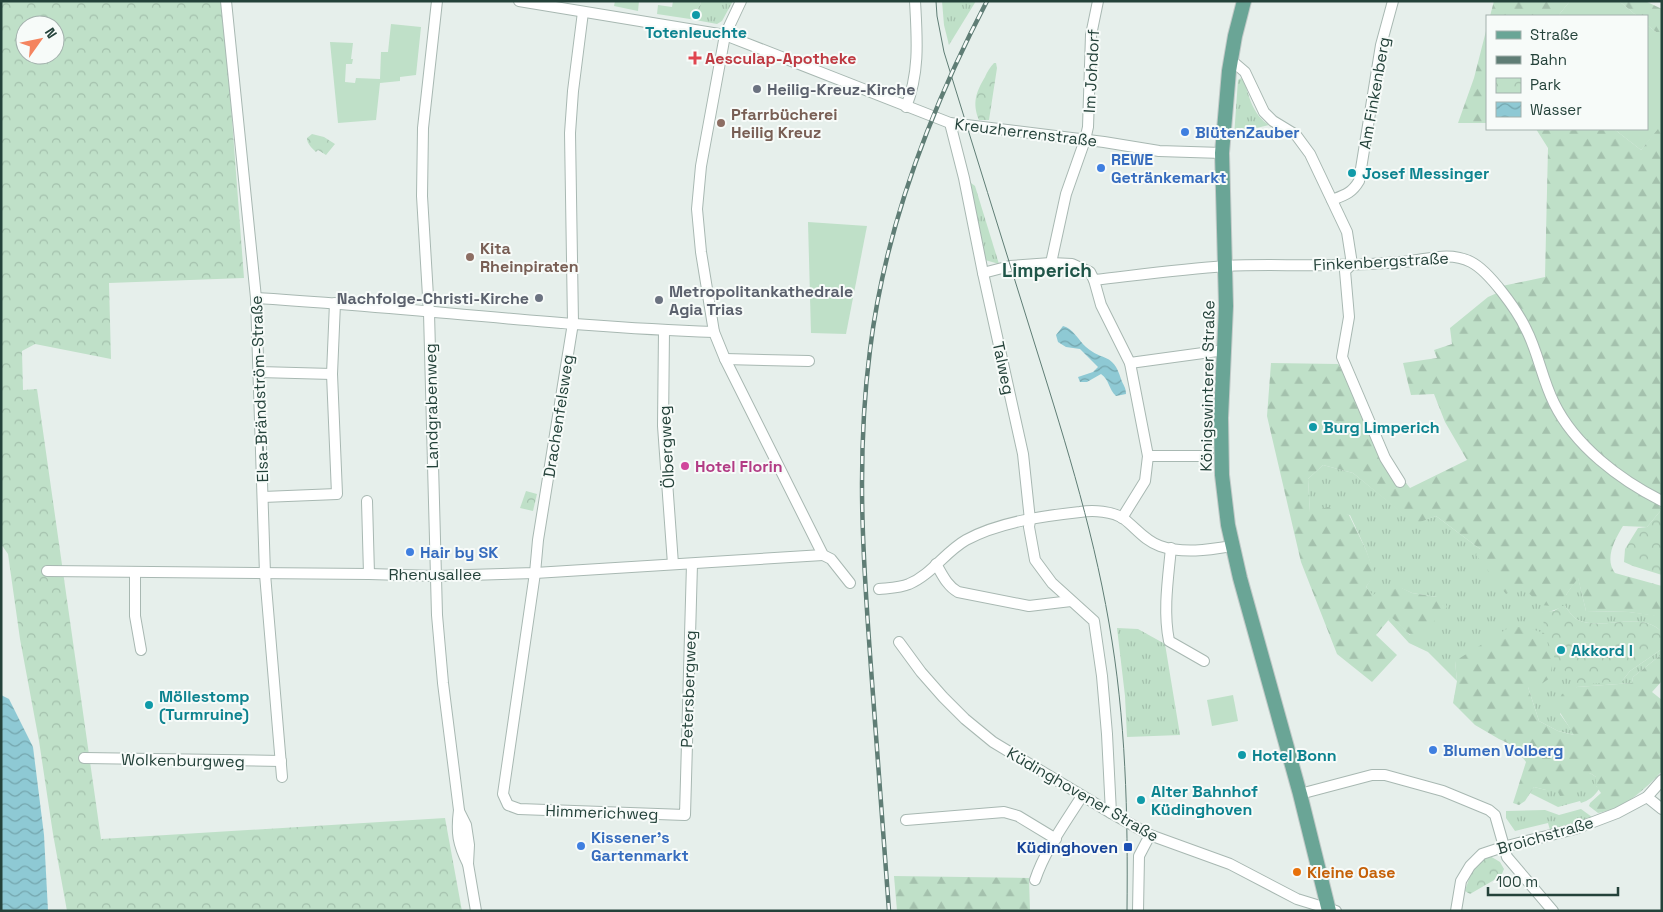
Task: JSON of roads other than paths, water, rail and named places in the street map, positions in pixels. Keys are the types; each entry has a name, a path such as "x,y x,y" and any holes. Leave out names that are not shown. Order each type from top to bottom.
{"main road":[{"name":"Königswinterer Straße","path":"1244,1 1231,60 1226,95 1222,153 1226,266 1225,350 1220,450 1225,506 1232,546 1263,666 1331,910"}],"street":[{"name":"Elsa-Brändström-Straße","path":"226,1 256,298 265,574 282,777"},
{"name":"Landgrabenweg","path":"437,1 425,104 422,153 422,196 429,312 436,576 443,683 459,810 466,825 469,845 468,864 476,911"},
{"name":"Kreuzherrenstraße","path":"519,1 725,35 950,124 1104,142 1159,151 1222,153"},
{"path":"742,1 725,35 701,166 697,209 701,252 714,332 725,359 823,555 831,558 850,583"},
{"path":"906,107 915,80 918,59 915,1"},
{"name":"Im Johdorf","path":"1051,262 1066,194 1086,140 1092,35 1098,1"},
{"name":"Am Finkenberg","path":"1332,200 1349,194 1354,190 1359,181 1377,64 1393,1"},
{"name":"Drachenfelsweg","path":"519,809 508,805 503,794 535,573 538,540 573,323 570,133 573,91 583,12"},
{"path":"1231,60 1245,72 1264,112 1273,121 1296,135 1310,154 1347,232 1352,264 1345,271 1349,317 1342,357 1386,459 1400,482"},
{"name":"Talweg","path":"950,124 964,178 983,273 1024,454 1029,527 1035,560 1052,583 1094,621 1108,734 1111,814"},
{"name":"Finkenbergstraße","path":"1094,280 1226,266 1403,262 1449,256 1462,258 1476,265 1496,284 1516,312 1526,328 1554,403 1567,425 1602,462 1662,500"},
{"path":"983,273 1002,267 1051,262 1072,264 1090,272 1101,305 1130,363 1148,456 1145,481 1122,518"},
{"path":"256,298 664,330 714,332"},
{"path":"263,497 337,494 332,374 335,303"},
{"name":"Ölbergweg","path":"664,330 663,426 673,564"},
{"path":"1130,363 1225,350"},
{"path":"725,359 809,361"},
{"path":"258,372 332,374"},
{"path":"1148,456 1209,456"},
{"path":"367,500 369,574"},
{"path":"879,589 908,584 920,578 965,541 1000,527 1085,511 1122,518 1147,539 1160,546 1200,551 1232,546"},
{"path":"1171,548 1166,628 1169,641 1204,661"},
{"name":"Rhenusallee","path":"47,571 436,576 535,573 823,555"},
{"name":"Petersbergweg","path":"685,815 692,564"},
{"path":"936,564 952,588 958,592 1029,606 1071,601"},
{"path":"135,572 134,616 141,650"},
{"name":"Küdinghovener Straße","path":"899,642 943,697 984,736 1111,814 1150,835 1230,864 1297,899 1331,910"},
{"name":"Wolkenburgweg","path":"84,758 281,761"},
{"path":"1300,794 1372,775 1385,775 1443,792 1489,810 1495,815 1503,847 1510,861 1553,911"},
{"name":"Broichstraße","path":"1456,911 1461,881 1470,866 1487,851 1575,829 1617,813 1647,797 1662,780"},
{"path":"1036,880 1038,870 1082,796"},
{"path":"1647,797 1662,809"},
{"name":"Himmerichweg","path":"519,809 685,815"},
{"path":"906,820 1004,812 1018,816 1056,839"},
{"path":"1138,911 1139,856 1150,835"}],"water":[{"path":"1063,326 1070,329 1092,352 1107,358 1115,365 1126,394 1116,396 1101,374 1087,382 1080,382 1078,377 1093,372 1098,367 1080,349 1066,347 1058,342 1056,335"},
{"path":"1,695 9,699 33,747 44,835 48,911 1,911"}],"tram line":[{"path":"936,1 944,52 1064,440 1085,513 1102,586 1115,659 1125,767 1127,911"}],"railway":[{"path":"889,911 863,548 863,430 870,350 877,304 887,259 913,170 947,84 987,1"}],"place":[{"name":"Totenleuchte","path":"696,15"},
{"name":"Aesculap-Apotheke","path":"695,58"},
{"name":"Heilig-Kreuz-Kirche","path":"757,89"},
{"name":"Pfarrbücherei Heilig Kreuz","path":"721,123"},
{"name":"BlütenZauber","path":"1185,132"},
{"name":"REWE Getränkemarkt","path":"1101,168"},
{"name":"Josef Messinger","path":"1352,173"},
{"name":"Kita Rheinpiraten","path":"470,257"},
{"name":"Nachfolge-Christi-Kirche","path":"539,298"},
{"name":"Metropolitankathedrale Agia Trias","path":"659,300"},
{"name":"Burg Limperich","path":"1313,427"},
{"name":"Hotel Florin","path":"685,466"},
{"name":"Hair by SK","path":"410,552"},
{"name":"Akkord I","path":"1561,650"},
{"name":"Möllestomp (Turmruine)","path":"149,705"},
{"name":"Blumen Volberg","path":"1433,750"},
{"name":"Hotel Bonn","path":"1242,755"},
{"name":"Alter Bahnhof Küdinghoven","path":"1141,800"},
{"name":"Kissener's Gartenmarkt","path":"581,846"},
{"name":"Küdinghoven","path":"1128,847"},
{"name":"Kleine Oase","path":"1297,872"}],"district":[{"name":"Limperich","path":"1047,270"}]}
